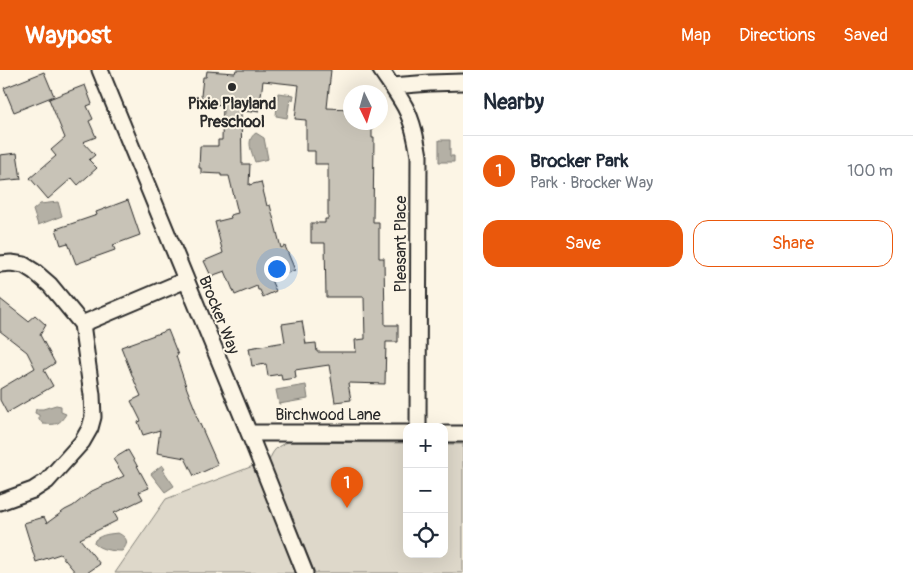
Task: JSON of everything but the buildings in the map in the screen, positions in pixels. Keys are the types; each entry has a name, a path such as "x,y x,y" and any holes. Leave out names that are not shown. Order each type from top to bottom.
{"street":[{"name":"Brocker Way","path":"100,70 305,573"},
{"name":"Pleasant Place","path":"381,70 405,107 412,124 419,156 418,423"},
{"path":"392,86 430,82 463,82"},
{"path":"0,264 11,263 24,266 35,272 50,286 82,324 92,395 93,417 90,428 82,442 47,481 33,490 0,502"},
{"path":"82,324 186,280"},
{"name":"Birchwood Lane","path":"249,433 403,433"},
{"path":"448,434 463,434"}],"shaded area":[{"path":"278,93 294,95 293,100 290,100 287,118 276,116"},
{"path":"256,133 264,138 268,159 255,162 250,143"},
{"path":"439,140 450,140 450,156 454,156 454,162 439,162"},
{"path":"58,202 62,216 38,225 33,210 40,204"},
{"path":"306,385 308,399 279,404 276,390"},
{"path":"56,405 61,406 61,412 66,414 64,418 57,424 43,424 39,419 39,415 35,413 36,409"},
{"path":"288,442 403,443 403,558 448,558 448,444 463,444 463,573 315,573 269,461 272,454 281,445"},
{"path":"261,463 305,573 115,573 166,499"},
{"path":"162,465 165,469 163,470 174,486 165,492 151,474"},
{"path":"118,533 126,541 126,546 122,551 103,549 94,543 100,537"}],"place":[{"name":"Pixie Playland Preschool","path":"232,87"},
{"name":"Brocker Park","path":"347,508"}]}
